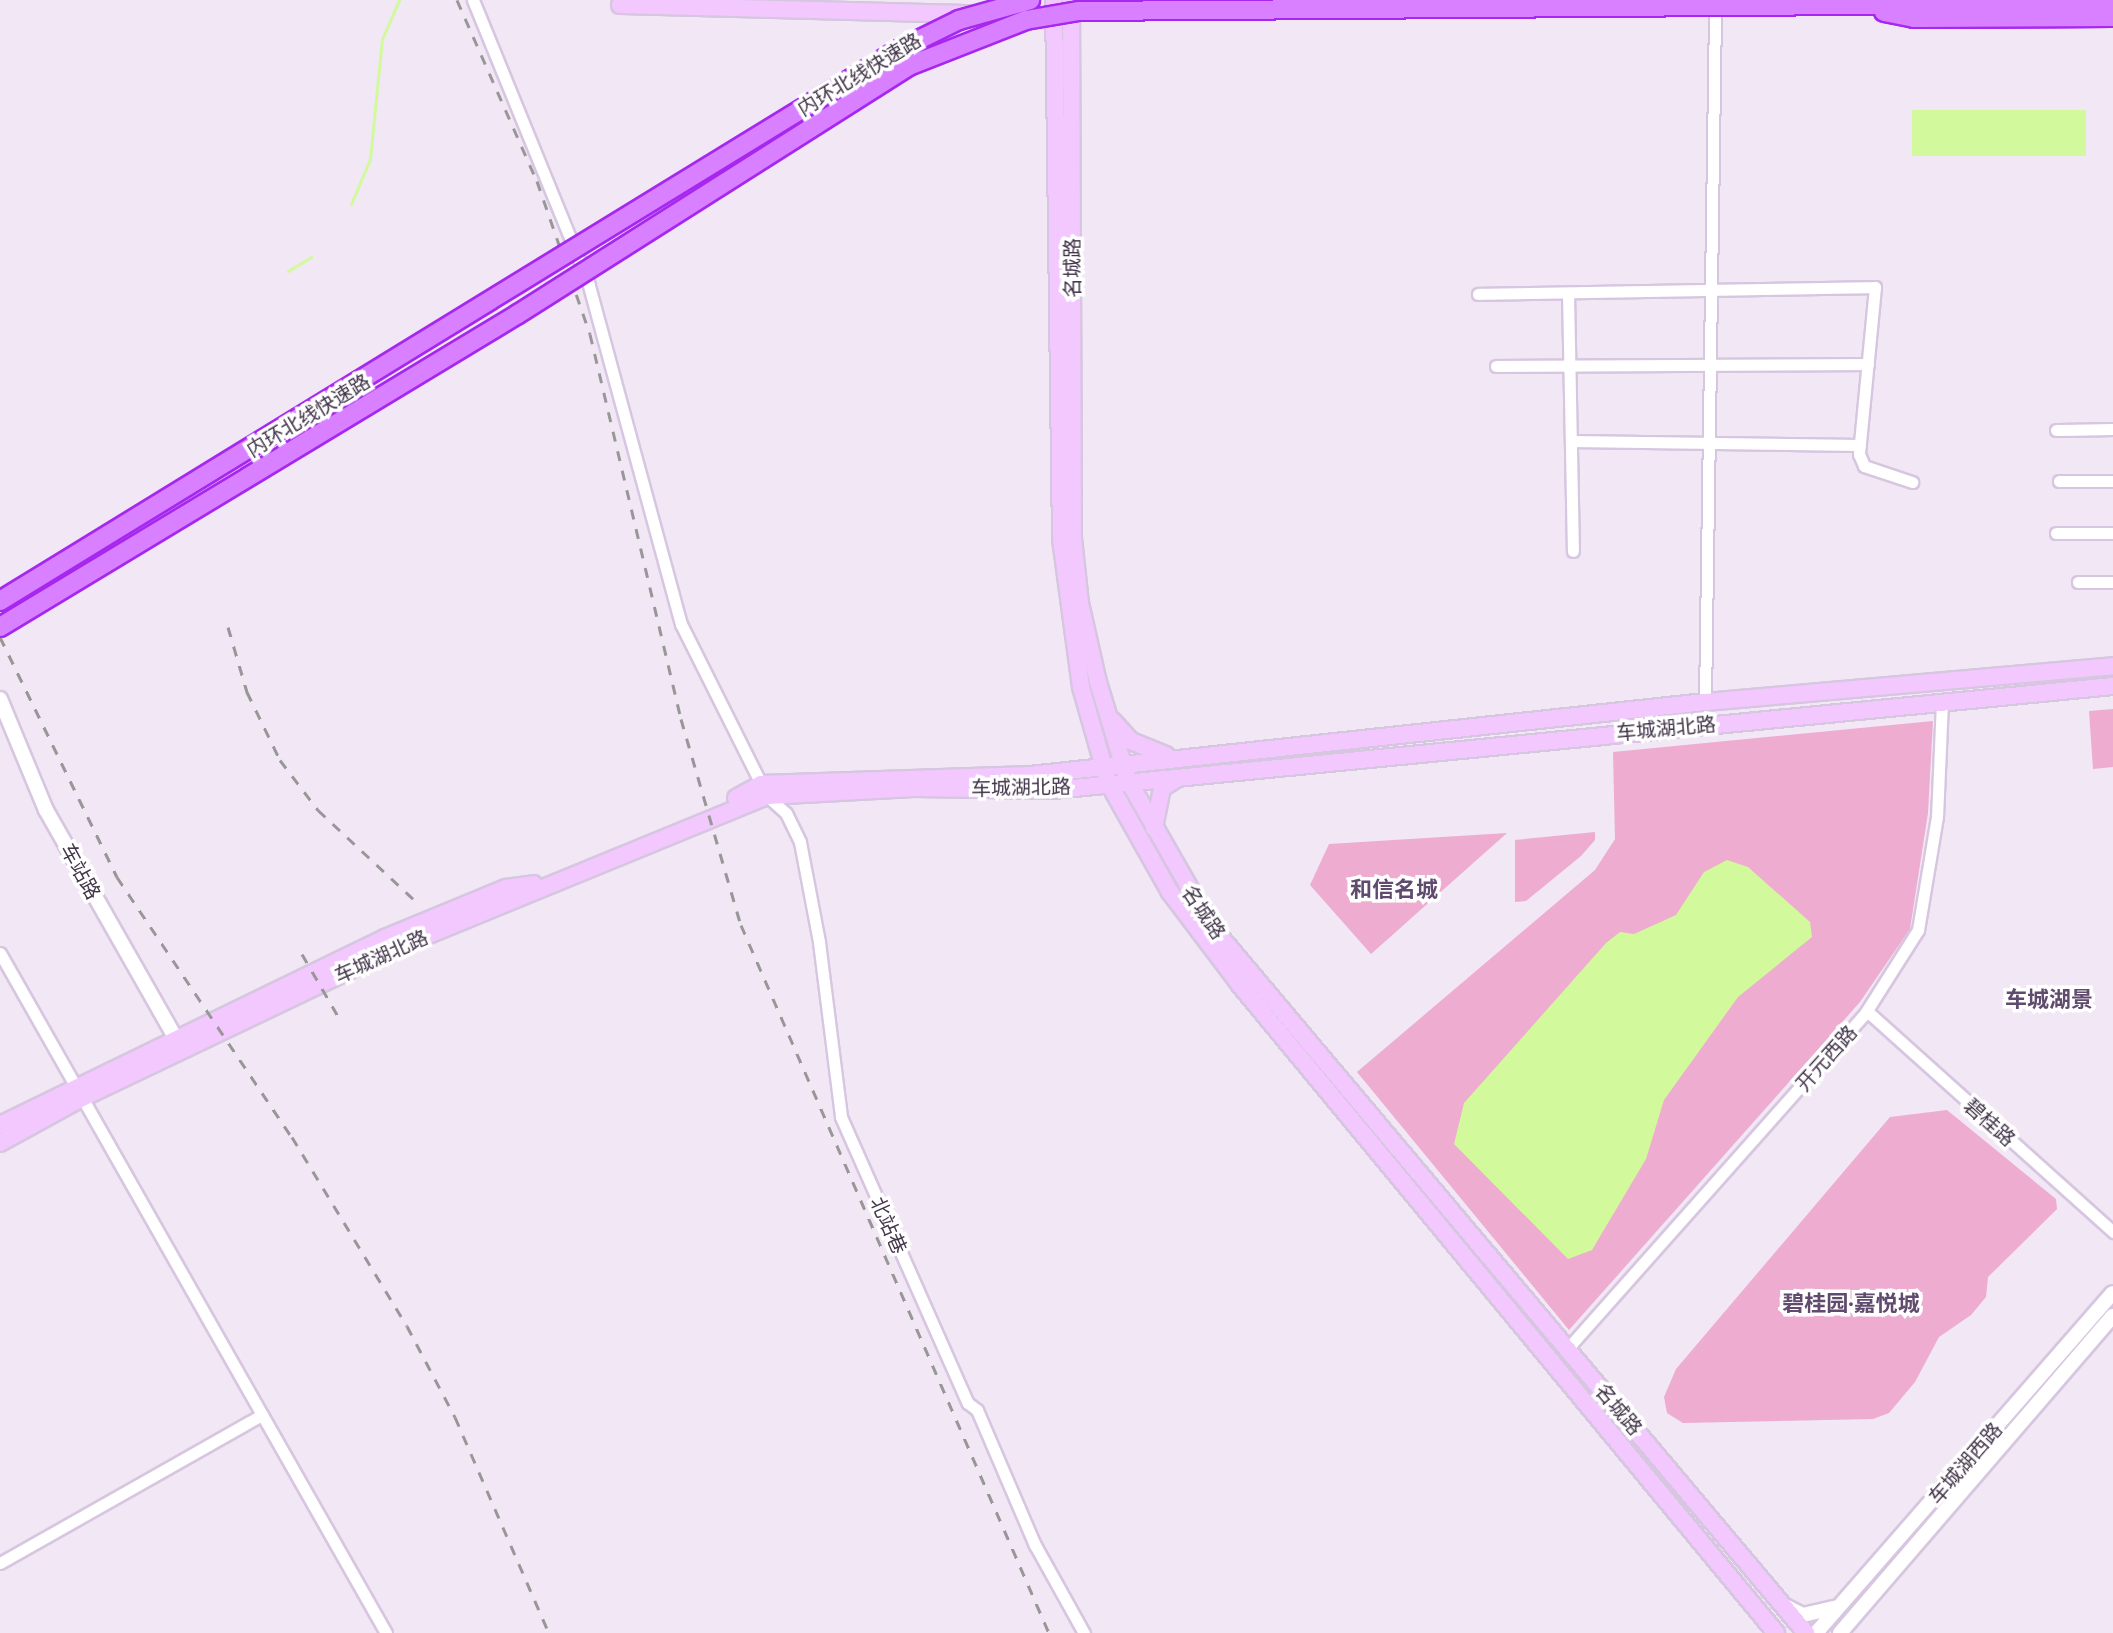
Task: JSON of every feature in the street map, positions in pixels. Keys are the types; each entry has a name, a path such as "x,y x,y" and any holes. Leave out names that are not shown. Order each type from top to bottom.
{"highway":[{"path":"926,36 983,0"},
{"name":"内环北线快速路","path":"0,601 926,36 959,20 1030,0"},
{"name":"内环北线快速路","path":"0,627 518,314 909,66 966,39 1079,11 2113,3"},
{"path":"1770,5 1864,9 1914,18 2113,17"}],"main road":[{"path":"615,2 713,0"},
{"path":"615,2 1071,8 1153,16"},
{"name":"名城路","path":"1054,8 1061,539 1092,727 1108,782 1170,892 1240,985 1776,1633"},
{"name":"名城路","path":"1071,8 1073,538 1080,603 1108,716 1128,780 1212,927 1806,1633"},
{"name":"车城湖北路","path":"0,1143 78,1091 175,1037 385,938 506,888 538,883 764,790 1070,769 1705,702 2113,666"},
{"name":"车城湖北路","path":"0,1125 394,949 764,790 1054,790 1128,780 2113,686"},
{"path":"1108,716 1131,741 1153,753 1179,756"},
{"path":"1070,769 1092,744 1092,727"},
{"path":"1154,830 1162,788 1184,775"},
{"path":"914,788 923,794 1090,795 1122,807"}],"street":[{"name":"北站巷","path":"473,0 588,282 681,624 764,790 786,813 808,869 841,1117 968,1403 977,1410 1035,1545 1084,1633"},
{"path":"1705,702 1715,12"},
{"path":"1478,294 1875,287 1860,445 1864,466 1912,482"},
{"path":"1568,293 1573,551"},
{"path":"1496,366 1868,364"},
{"path":"2056,430 2113,429"},
{"path":"1571,441 1860,445"},
{"path":"2059,481 2113,481"},
{"path":"2056,533 2113,533"},
{"path":"2078,582 2113,582"},
{"name":"车站路","path":"0,699 46,810 175,1037"},
{"name":"开元西路","path":"1568,1348 1867,1011 1918,930 1937,817 1942,702"},
{"path":"0,953 386,1633"},
{"name":"碧桂路","path":"1867,1011 2113,1232"},
{"name":"车城湖西路","path":"1816,1633 2113,1293"},
{"name":"车城湖西路","path":"1841,1632 2113,1316"},
{"path":"0,1563 262,1415"},
{"path":"1783,1605 1803,1615 1820,1615 1842,1604"}],"shaded area":[{"path":"1912,110 2086,110 2086,156 1912,156"},
{"path":"2113,709 2113,767 2093,769 2089,711"},
{"path":"1933,721 1928,813 1910,929 1860,1002 1569,1330 1357,1072 1595,870 1615,839 1613,752"},
{"path":"1595,832 1595,840 1581,856 1526,901 1515,902 1515,840"},
{"path":"1507,833 1371,954 1310,885 1329,844"},
{"path":"1727,860 1748,867 1810,922 1812,937 1738,997 1664,1100 1646,1159 1592,1250 1568,1259 1454,1144 1464,1103 1606,943 1620,932 1634,934 1676,915 1704,872"},
{"path":"1947,1110 2056,1199 2057,1209 1988,1277 1986,1297 1971,1315 1939,1337 1915,1382 1889,1413 1873,1419 1683,1423 1667,1413 1664,1397 1676,1369 1890,1117"}],"waterway":[{"path":"351,204 370,159 382,39 399,0"},
{"path":"288,271 311,257"}],"railway":[{"path":"457,0 537,181 590,334 681,719 741,925 1049,1633"},
{"path":"228,627 247,692 280,760 318,810 420,905"},
{"path":"0,637 117,877 292,1137 407,1326 455,1417 549,1633"},
{"path":"302,954 338,1016"}],"district":[{"name":"和信名城","path":"1394,889"},
{"name":"车城湖景","path":"2049,999"},
{"name":"碧桂园·嘉悦城","path":"1851,1303"}]}
